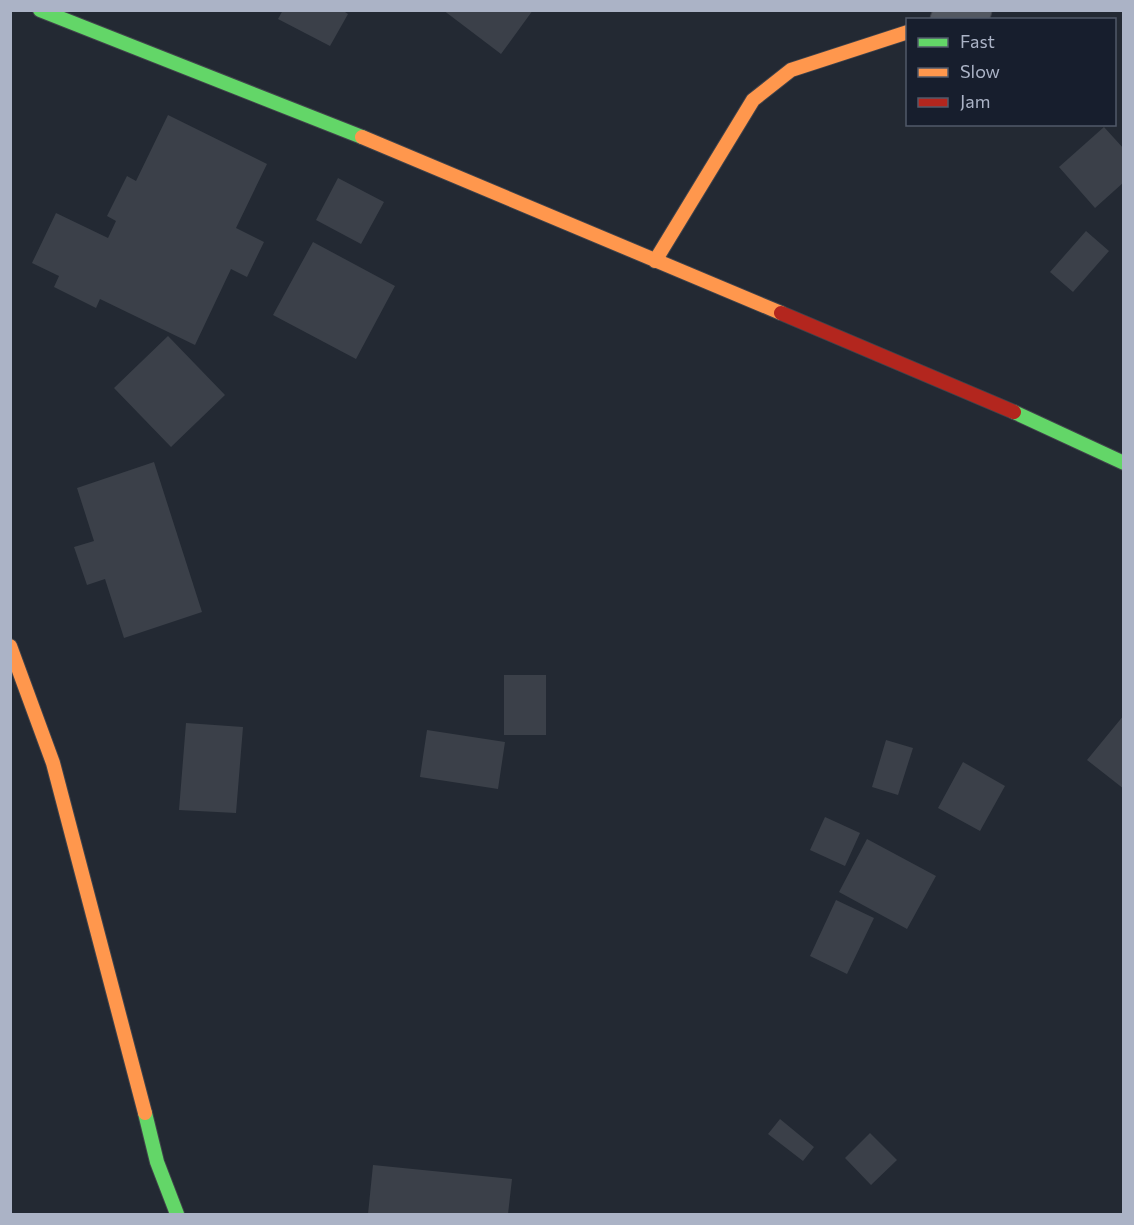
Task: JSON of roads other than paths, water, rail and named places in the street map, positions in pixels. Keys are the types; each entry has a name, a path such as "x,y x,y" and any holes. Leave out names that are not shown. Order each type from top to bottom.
{"main road":[{"path":"40,10 307,114 1000,405 1124,463"},
{"path":"655,261 753,100 791,70 906,33"},
{"path":"10,646 53,763 118,1005 157,1162 177,1215"}],"street":[{"path":"953,18 975,10"}]}
